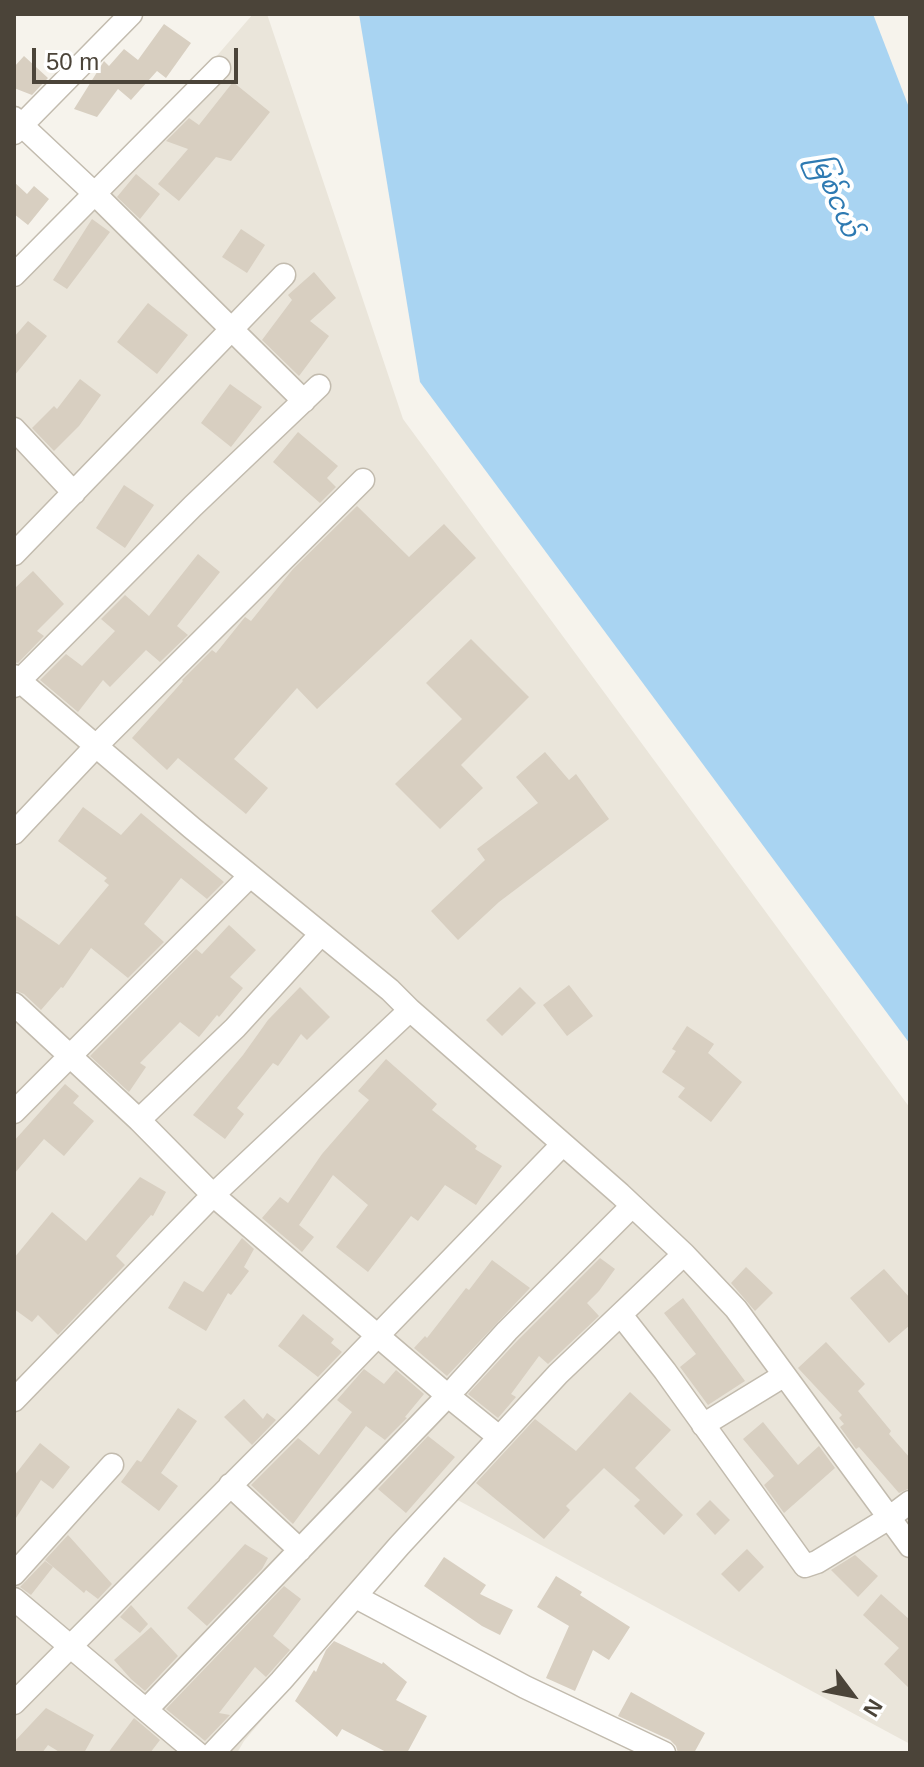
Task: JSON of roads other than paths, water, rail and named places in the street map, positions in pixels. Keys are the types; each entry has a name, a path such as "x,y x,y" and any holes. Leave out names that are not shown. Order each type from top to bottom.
{"street":[{"path":"131,14 17,125 95,194 232,329 312,393 16,681 390,990 684,1254 736,1309 910,1546"},
{"path":"14,275 219,68"},
{"path":"14,554 284,275"},
{"path":"14,429 74,493"},
{"path":"14,833 96,746 363,480"},
{"path":"14,1112 250,876"},
{"path":"139,1120 235,1028 321,934"},
{"path":"14,1004 139,1120 213,1195 499,1437"},
{"path":"14,1400 213,1195 410,1010"},
{"path":"14,1703 298,1418 562,1145"},
{"path":"146,1710 507,1331 631,1207"},
{"path":"213,1753 558,1374 684,1254"},
{"path":"621,1315 805,1566 817,1562 910,1502"},
{"path":"703,1425 783,1376"},
{"path":"14,1574 112,1465"},
{"path":"230,1485 300,1550"},
{"path":"356,1597 525,1687 664,1753"},
{"path":"14,1599 197,1753"}],"water":[{"name":"မြစ်ငယ်","path":"359,14 873,14 910,110 910,1044 420,382"}]}
